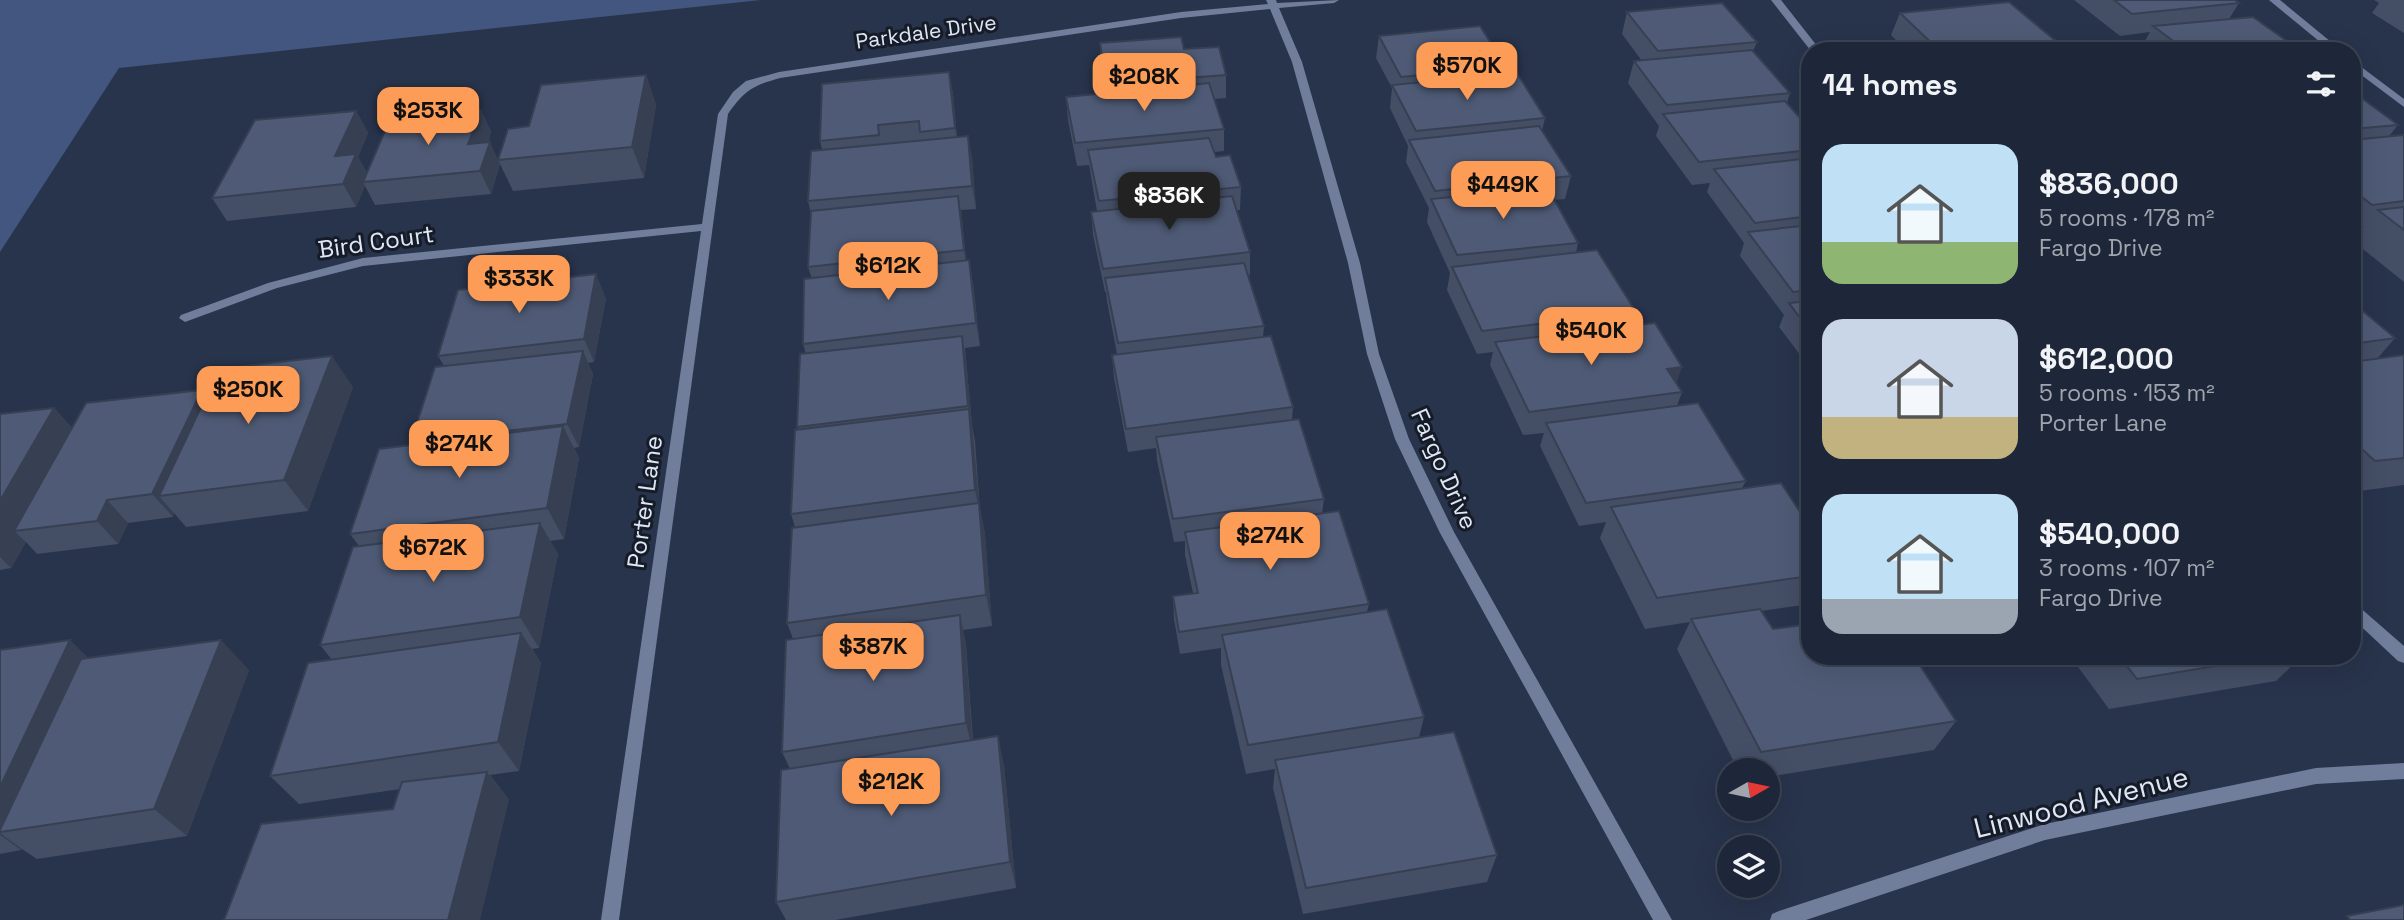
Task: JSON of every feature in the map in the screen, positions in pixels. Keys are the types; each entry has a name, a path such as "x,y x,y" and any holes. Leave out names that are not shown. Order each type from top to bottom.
{"street":[{"name":"Parkdale Drive","path":"737,94 750,83 837,64 1273,3 1334,0"},
{"path":"1776,0 1809,42"},
{"path":"2274,0 2326,42"},
{"name":"Fargo Drive","path":"1273,3 1297,62 1354,263 1373,354 1402,439 1447,533 1663,920"},
{"path":"2361,70 2404,104"},
{"name":"Porter Lane","path":"610,920 723,114 737,94"},
{"name":"Bird Court","path":"185,318 267,285 363,261 707,227"},
{"path":"2361,617 2404,656"},
{"name":"Linwood Avenue","path":"1779,920 2045,832 2316,776 2404,771"}],"shaded area":[{"path":"0,0 761,0 119,68 0,252"}],"building":[{"path":"2114,0 2235,0 2239,3 2132,14"},
{"path":"2009,2 2057,42 1931,42 1900,13"},
{"path":"1722,3 1757,42 1658,51 1627,12"},
{"path":"2253,17 2288,42 2175,42 2153,26"},
{"path":"1480,26 1506,67 1401,77 1379,36"},
{"path":"1181,37 1184,49 1219,47 1226,75 1106,84 1100,43"},
{"path":"1752,50 1790,93 1667,105 1634,61"},
{"path":"949,72 955,128 920,132 919,121 878,125 879,135 820,141 822,84"},
{"path":"1517,73 1545,118 1416,131 1392,85"},
{"path":"646,75 632,147 498,160 508,129 529,126 541,85"},
{"path":"1209,83 1224,129 1075,143 1066,97"},
{"path":"2361,98 2398,125 2361,128"},
{"path":"1785,101 1801,119 1801,151 1699,162 1663,114"},
{"path":"481,110 468,144 490,142 480,171 363,182 391,117"},
{"path":"356,111 335,156 356,154 343,184 212,198 255,120"},
{"path":"1539,126 1571,176 1435,191 1409,140"},
{"path":"2404,135 2404,201 2372,205 2361,196 2361,139"},
{"path":"968,136 972,186 808,201 811,151"},
{"path":"1209,138 1216,157 1230,155 1241,187 1099,201 1088,150"},
{"path":"1801,159 1801,217 1755,223 1714,169"},
{"path":"1548,188 1578,243 1457,255 1431,199"},
{"path":"958,196 964,250 808,267 811,211"},
{"path":"1232,196 1250,252 1103,269 1091,212"},
{"path":"2404,207 2404,230 2378,210"},
{"path":"1801,226 1801,291 1793,292 1748,232"},
{"path":"1597,250 1636,312 1482,331 1452,267"},
{"path":"969,260 976,323 803,344 804,279"},
{"path":"1244,263 1264,326 1118,343 1105,278"},
{"path":"596,274 584,339 438,356 458,290"},
{"path":"1801,302 1801,319 1789,303"},
{"path":"2361,310 2395,338 2361,343"},
{"path":"1655,323 1682,367 1667,369 1682,392 1529,412 1495,342"},
{"path":"962,336 968,406 797,427 800,354"},
{"path":"1271,336 1293,407 1126,429 1112,355"},
{"path":"583,351 567,424 411,442 435,367"},
{"path":"2404,355 2404,458 2375,461 2361,448 2361,361"},
{"path":"332,356 284,480 159,496 219,369"},
{"path":"202,390 152,494 107,500 97,521 14,531 86,403"},
{"path":"1698,403 1746,481 1586,503 1546,423"},
{"path":"54,408 0,501 0,414"},
{"path":"969,409 975,490 791,514 795,430"},
{"path":"1299,419 1324,499 1173,519 1156,437"},
{"path":"563,426 547,508 350,534 379,449"},
{"path":"1781,483 1801,513 1801,577 1657,598 1611,507"},
{"path":"979,503 986,595 787,623 792,528"},
{"path":"1339,511 1369,604 1179,632 1173,596 1198,593 1185,532"},
{"path":"540,523 520,617 320,645 353,547"},
{"path":"1387,609 1424,717 1248,745 1222,635"},
{"path":"1760,609 1773,629 1801,625 1801,665 1920,665 1956,721 1761,752 1691,619"},
{"path":"960,615 966,723 782,752 786,640"},
{"path":"521,633 498,742 270,776 308,663"},
{"path":"70,640 0,787 0,650"},
{"path":"221,640 154,809 0,832 81,659"},
{"path":"2126,665 2222,665 2137,679"},
{"path":"1454,732 1497,855 1306,888 1275,760"},
{"path":"998,736 1010,862 776,902 781,770"},
{"path":"487,772 448,920 224,920 261,824 393,809 402,782"},
{"path":"2404,905 2404,920 2350,920 2347,916"}]}
